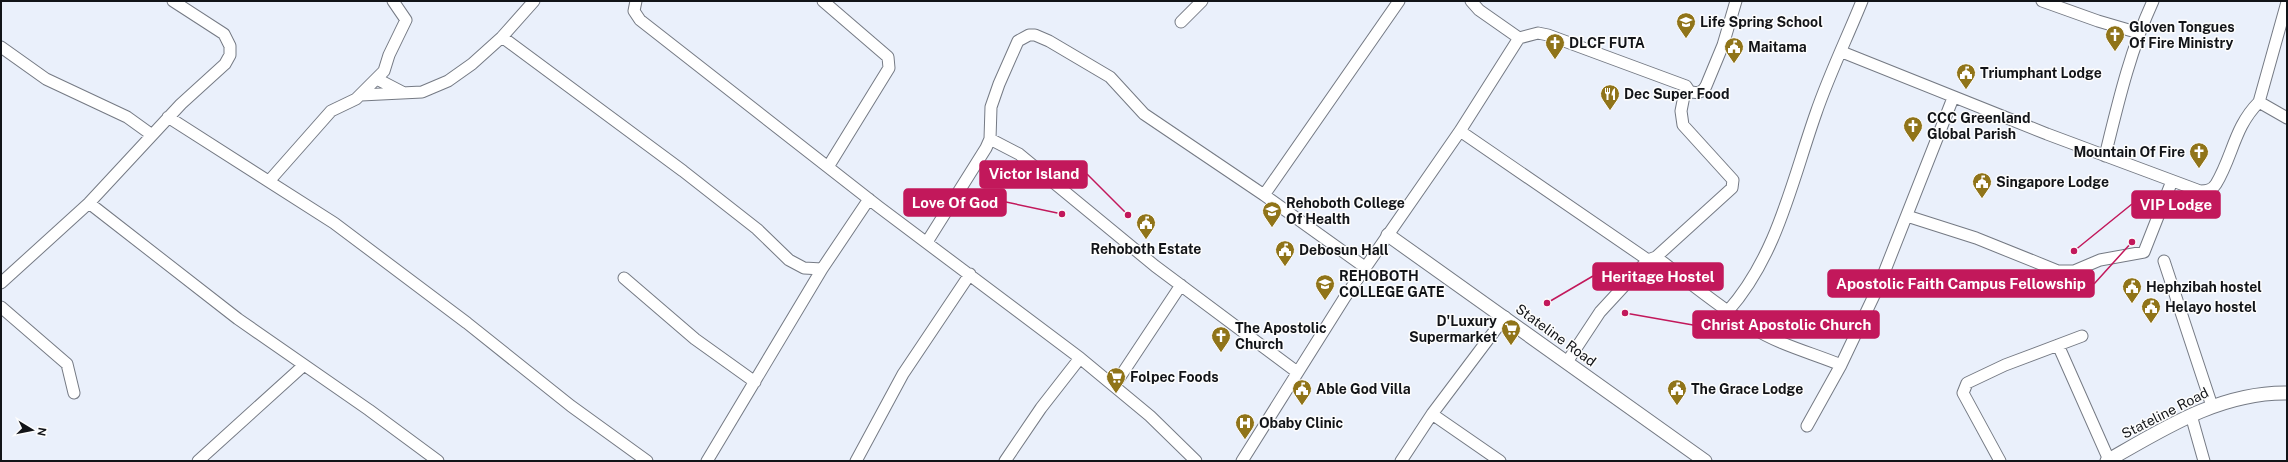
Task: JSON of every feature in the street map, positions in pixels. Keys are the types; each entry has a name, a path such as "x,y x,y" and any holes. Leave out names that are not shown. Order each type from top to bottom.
{"street":[{"path":"1,283 89,203 168,117 225,64 230,55 230,46 224,34 172,1"},
{"path":"270,180 330,111 361,95 384,71 389,55 406,20 393,1"},
{"path":"361,95 422,92 448,81 472,64 502,37 534,1"},
{"path":"636,1 634,11 640,20 869,199 1080,358 1150,416 1196,461"},
{"path":"822,1 888,57 890,61 889,68 828,167"},
{"path":"1181,22 1202,1"},
{"path":"1264,195 1399,1"},
{"path":"1471,1 1479,10 1519,38"},
{"path":"1242,461 1297,372 1388,235 1460,131 1519,38 1538,33 1548,35 1686,86 1690,92 1698,93 1703,91 1706,86 1723,45 1736,1"},
{"path":"1728,311 1750,285 1784,210 1821,99 1842,52 1862,1"},
{"path":"2042,1 2098,21 2139,33"},
{"path":"2105,156 2128,63 2153,1"},
{"path":"1842,52 1954,98 2105,156 2200,191 2208,191 2216,185 2234,140 2249,113 2259,102 2287,2"},
{"path":"927,242 990,139 991,107 999,84 1018,41 1029,35 1035,35 1049,41 1110,77 1144,114 1264,195 1366,268"},
{"path":"502,37 683,171 758,229 789,260 804,268 822,269"},
{"path":"1,47 46,79 127,117 152,135"},
{"path":"377,79 402,92"},
{"path":"1567,362 1600,312 1652,258 1732,188 1734,183 1733,180 1683,125 1681,112 1686,86"},
{"path":"1807,426 1841,365 1880,283 1954,98"},
{"path":"2259,102 2287,118"},
{"path":"168,117 270,180 334,223 467,323 571,406 647,461"},
{"path":"1460,131 1652,258 1754,329 1786,344 1841,365"},
{"path":"990,139 1018,154 1181,285 1297,372"},
{"path":"1907,216 1976,238 2058,272 2065,272 2100,260 2144,252 2172,181"},
{"path":"707,461 822,269 869,199"},
{"path":"89,203 238,319 303,366 369,410 438,461"},
{"name":"Stateline Road","path":"1388,235 1705,461"},
{"path":"2164,261 2212,406"},
{"path":"856,461 903,374 970,274"},
{"path":"624,278 695,339 755,382"},
{"path":"1114,386 1181,285"},
{"path":"1,307 67,364 74,393"},
{"path":"1401,461 1432,414 1505,317"},
{"path":"2000,461 1963,393 1964,389 1968,383 2005,365 2082,336"},
{"path":"2058,345 2108,461"},
{"path":"1005,461 1041,408 1080,358"},
{"path":"198,461 303,366"},
{"name":"Stateline Road","path":"2108,461 2191,415 2212,406 2228,400 2266,392 2287,393"},
{"path":"1432,414 1500,461"},
{"path":"2191,415 2204,461"}],"place":[{"name":"Life Spring School","path":"1686,39"},
{"name":"Gloven Tongues Of Fire Ministry","path":"2115,52"},
{"name":"DLCF FUTA","path":"1555,60"},
{"name":"Maitama","path":"1734,64"},
{"name":"Triumphant Lodge","path":"1966,90"},
{"name":"Dec Super Food","path":"1610,111"},
{"name":"CCC Greenland Global Parish","path":"1913,143"},
{"name":"Mountain Of Fire","path":"2199,169"},
{"name":"Singapore Lodge","path":"1982,199"},
{"name":"Love Of God","path":"1062,214"},
{"name":"Victor Island","path":"1128,215"},
{"name":"Rehoboth College Of Health","path":"1272,228"},
{"name":"Rehoboth Estate","path":"1146,240"},
{"name":"Apostolic Faith Campus Fellowship","path":"2132,242"},
{"name":"VIP Lodge","path":"2074,251"},
{"name":"Debosun Hall","path":"1285,267"},
{"name":"REHOBOTH COLLEGE GATE","path":"1325,301"},
{"name":"Heritage Hostel","path":"1547,303"},
{"name":"Hephzibah hostel","path":"2132,304"},
{"name":"Christ Apostolic Church","path":"1625,313"},
{"name":"Helayo hostel","path":"2151,324"},
{"name":"D'Luxury Supermarket","path":"1511,346"},
{"name":"The Apostolic Church","path":"1221,353"},
{"name":"Folpec Foods","path":"1116,394"},
{"name":"Able God Villa","path":"1302,406"},
{"name":"The Grace Lodge","path":"1677,406"},
{"name":"Obaby Clinic","path":"1245,440"}]}
